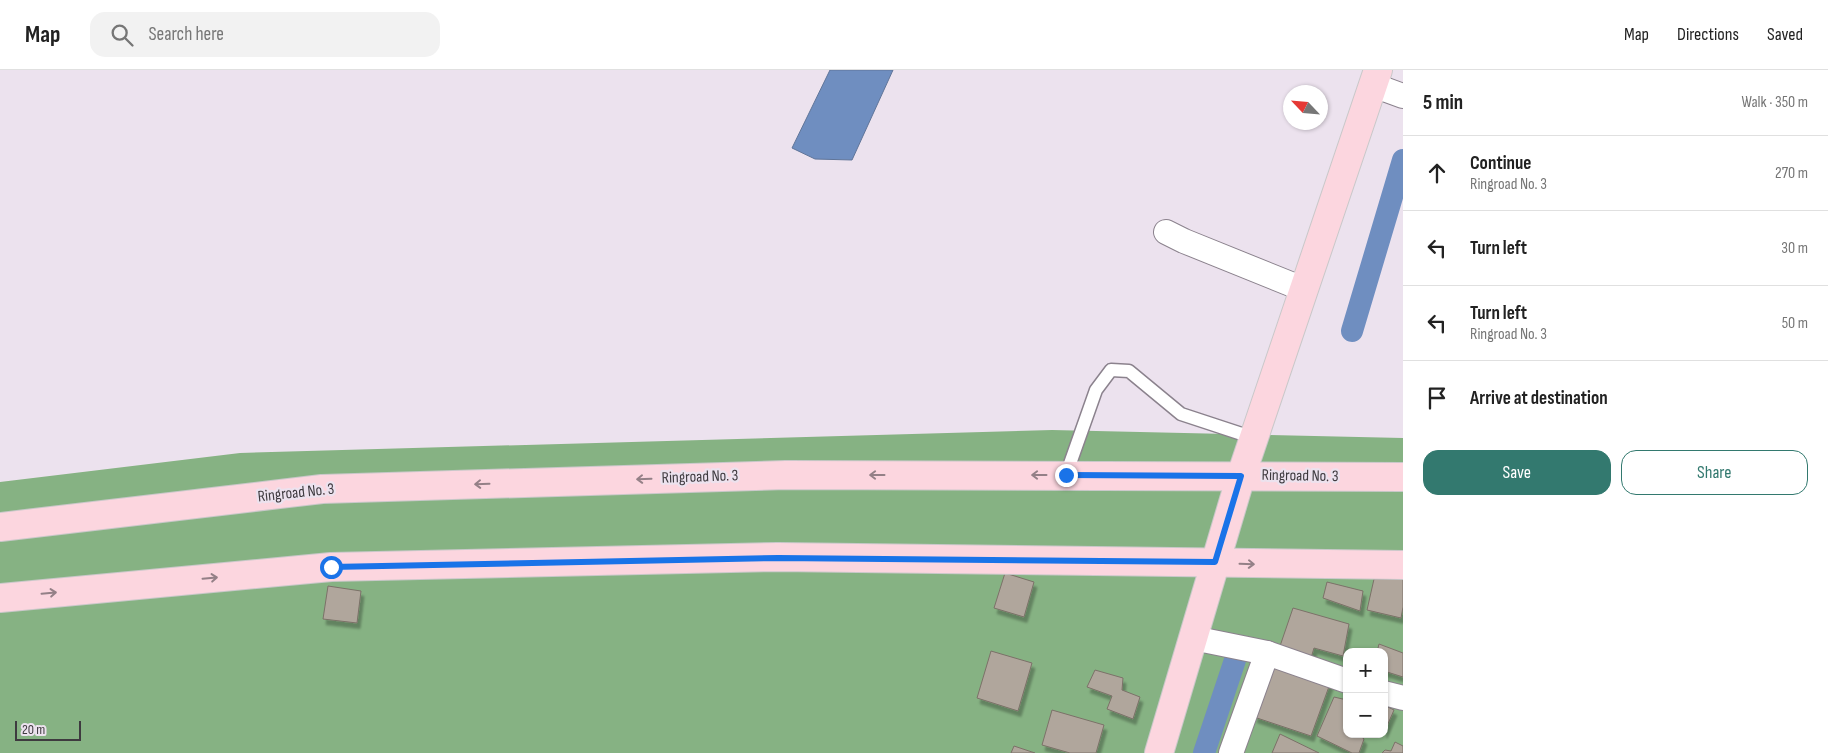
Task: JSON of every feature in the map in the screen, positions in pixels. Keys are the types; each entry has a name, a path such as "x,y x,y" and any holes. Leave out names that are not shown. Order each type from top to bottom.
{"main road":[{"path":"1159,753 1241,476 1375,74"},
{"name":"Ringroad No. 3","path":"0,527 322,489 786,475 1403,477"},
{"path":"0,598 331,567 778,558 1403,565"}],"street":[{"path":"1375,74 1403,96"},
{"path":"1166,232 1184,241 1303,288"},
{"path":"1193,638 1267,653 1343,680"},
{"path":"1231,753 1267,653"},
{"path":"1388,694 1403,698"}],"lane":[{"path":"1066,475 1096,390 1111,370 1129,371 1181,414 1254,438"}],"green space":[{"path":"1052,430 1403,438 1403,753 0,753 0,482 240,453"}],"water":[{"path":"830,70 893,70 852,160 815,159 792,148"}],"building":[{"path":"1005,573 1034,582 1024,617 994,608"},
{"path":"1374,579 1403,579 1401,618 1367,610"},
{"path":"1327,582 1363,591 1360,611 1323,598"},
{"path":"328,586 361,591 357,623 323,619"},
{"path":"1293,608 1349,624 1343,656 1314,648 1311,658 1279,649"},
{"path":"1379,644 1403,653 1403,677 1388,672 1388,648 1378,648"},
{"path":"991,651 1032,663 1018,711 977,698"},
{"path":"1274,664 1331,681 1311,736 1254,717"},
{"path":"1095,670 1123,678 1122,690 1140,697 1133,719 1107,709 1112,696 1087,687"},
{"path":"1334,697 1343,699 1343,738 1364,739 1359,753 1352,753 1317,736"},
{"path":"1388,707 1394,710 1388,724"},
{"path":"1052,710 1104,725 1096,753 1070,753 1042,745"},
{"path":"1280,734 1319,753 1272,753"},
{"path":"1395,742 1403,746 1403,753 1382,753 1385,750 1391,751"},
{"path":"1014,746 1035,753 1011,753"}],"waterway":[{"path":"1352,331 1403,160"},
{"path":"1204,753 1235,660"}],"route":[{"path":"331,567 778,558 1215,562 1241,476 1066,475"}]}
